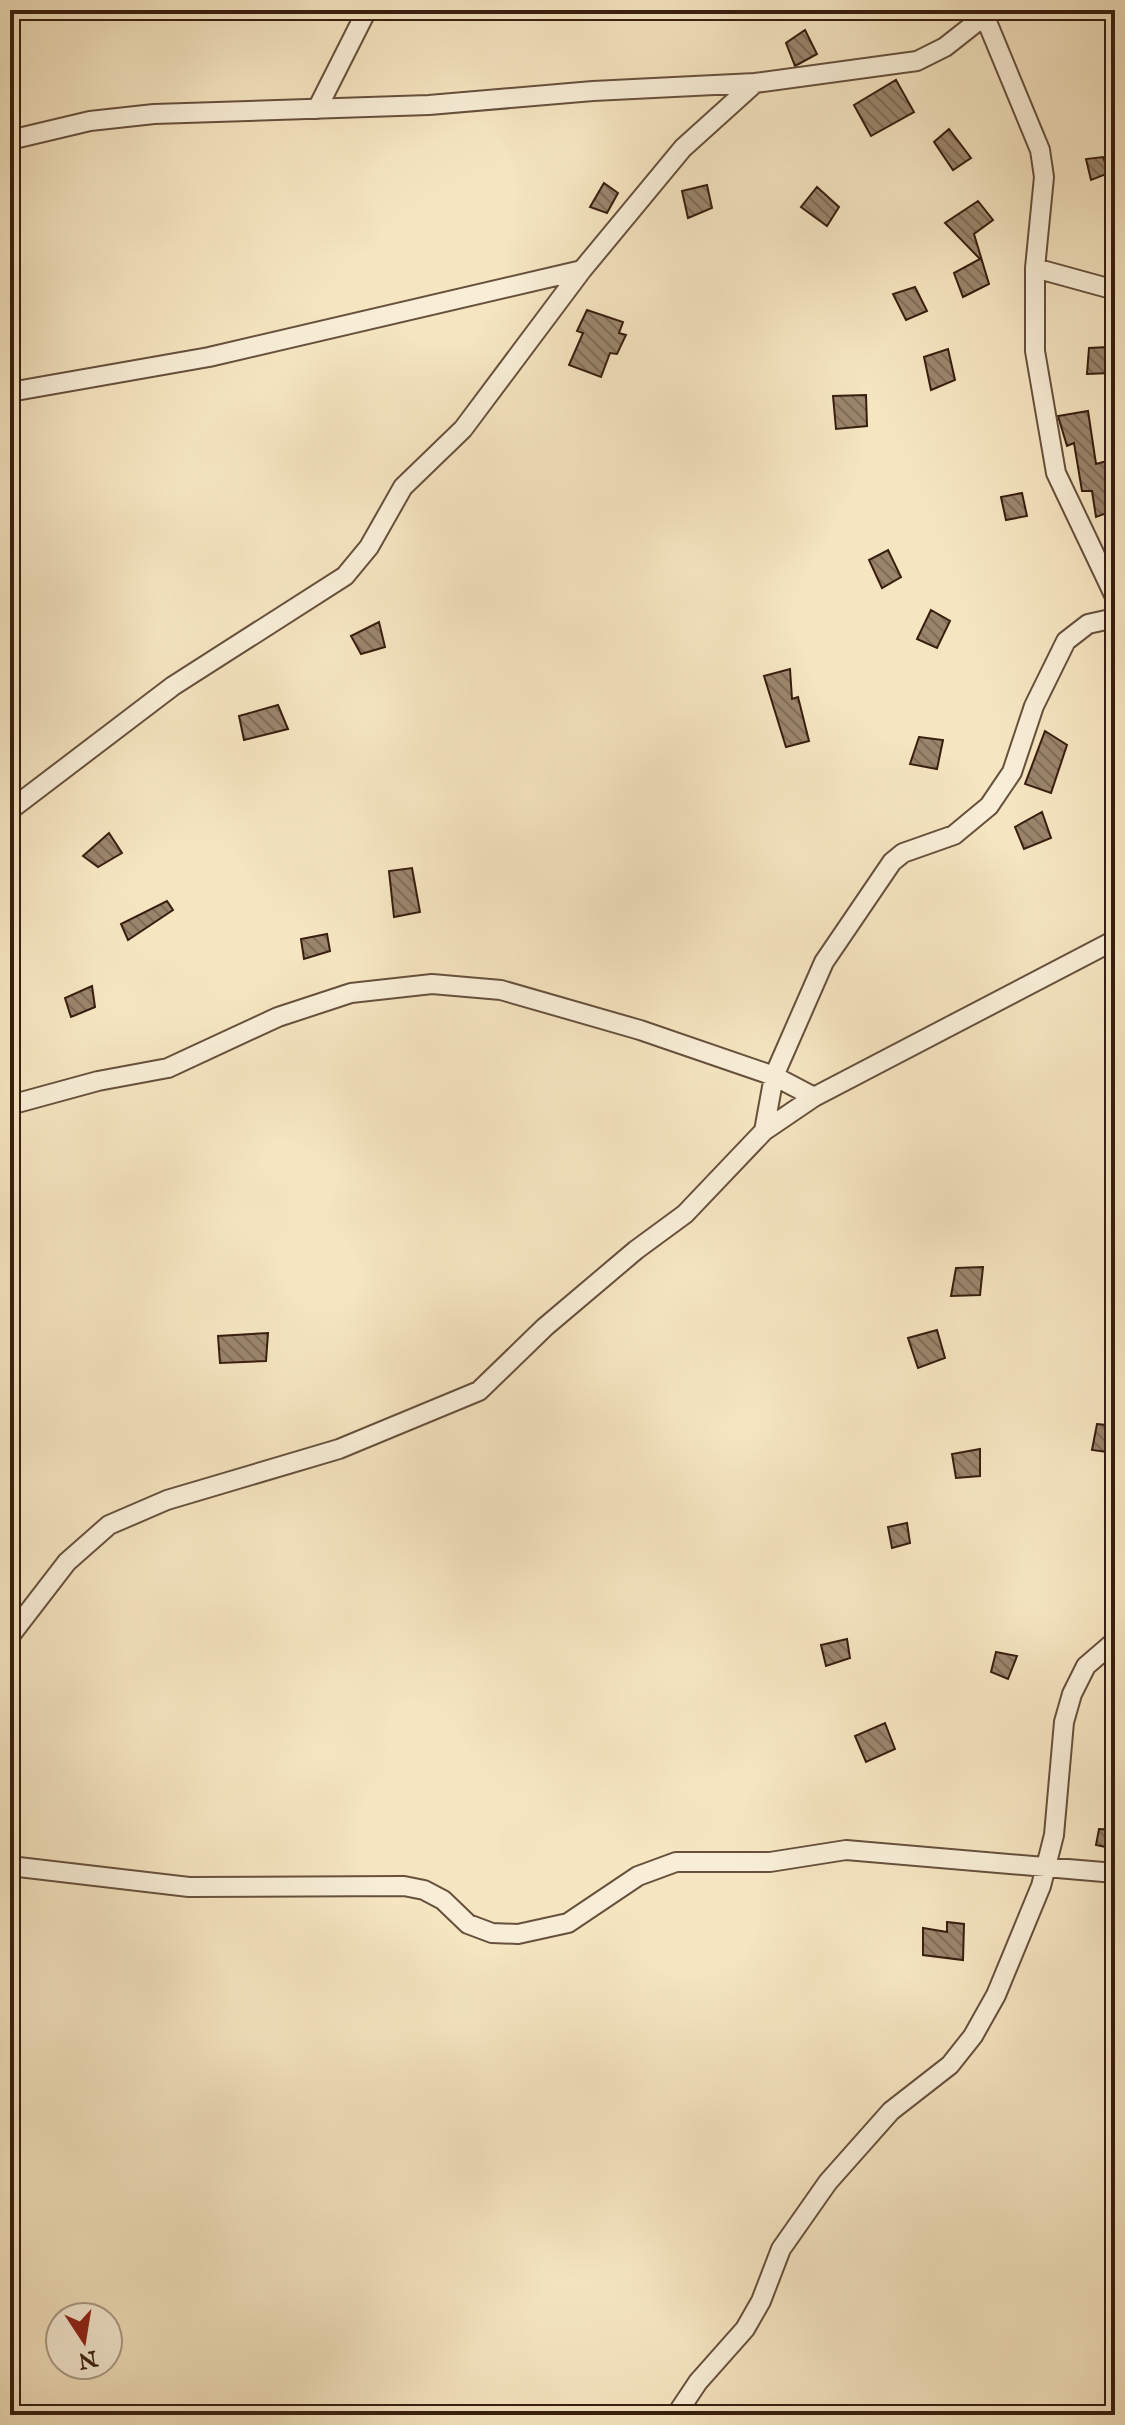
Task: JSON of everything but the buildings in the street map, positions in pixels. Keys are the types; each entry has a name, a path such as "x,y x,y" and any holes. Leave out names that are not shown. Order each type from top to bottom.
{"street":[{"path":"317,109 367,10"},
{"path":"10,140 90,121 154,114 429,105 593,91 755,83 917,61 945,47 988,14 1040,150 1044,195 1035,268 1035,351 1056,473 1115,597"},
{"path":"10,810 173,686 345,576 369,547 403,487 463,429 582,270 683,148 755,83"},
{"path":"1035,268 1115,290"},
{"path":"10,392 209,357 582,270"},
{"path":"764,1131 774,1076 824,962 892,862 903,853 954,835 989,806 1012,772 1034,706 1066,641 1088,624 1115,618"},
{"path":"10,1636 67,1562 109,1525 167,1500 339,1449 479,1391 545,1327 636,1250 685,1214 764,1131 814,1097 1115,940"},
{"path":"10,1105 98,1081 168,1068 278,1017 351,993 432,984 501,990 640,1030 774,1076 814,1097"},
{"path":"676,2415 698,2382 745,2329 761,2301 781,2249 828,2182 891,2111 950,2065 973,2036 996,1995 1046,1868 1054,1835 1064,1722 1086,1666 1115,1641"},
{"path":"10,1866 189,1887 404,1886 424,1890 443,1900 468,1924 492,1933 518,1934 568,1923 638,1876 676,1862 770,1862 846,1850 1115,1873"}]}
